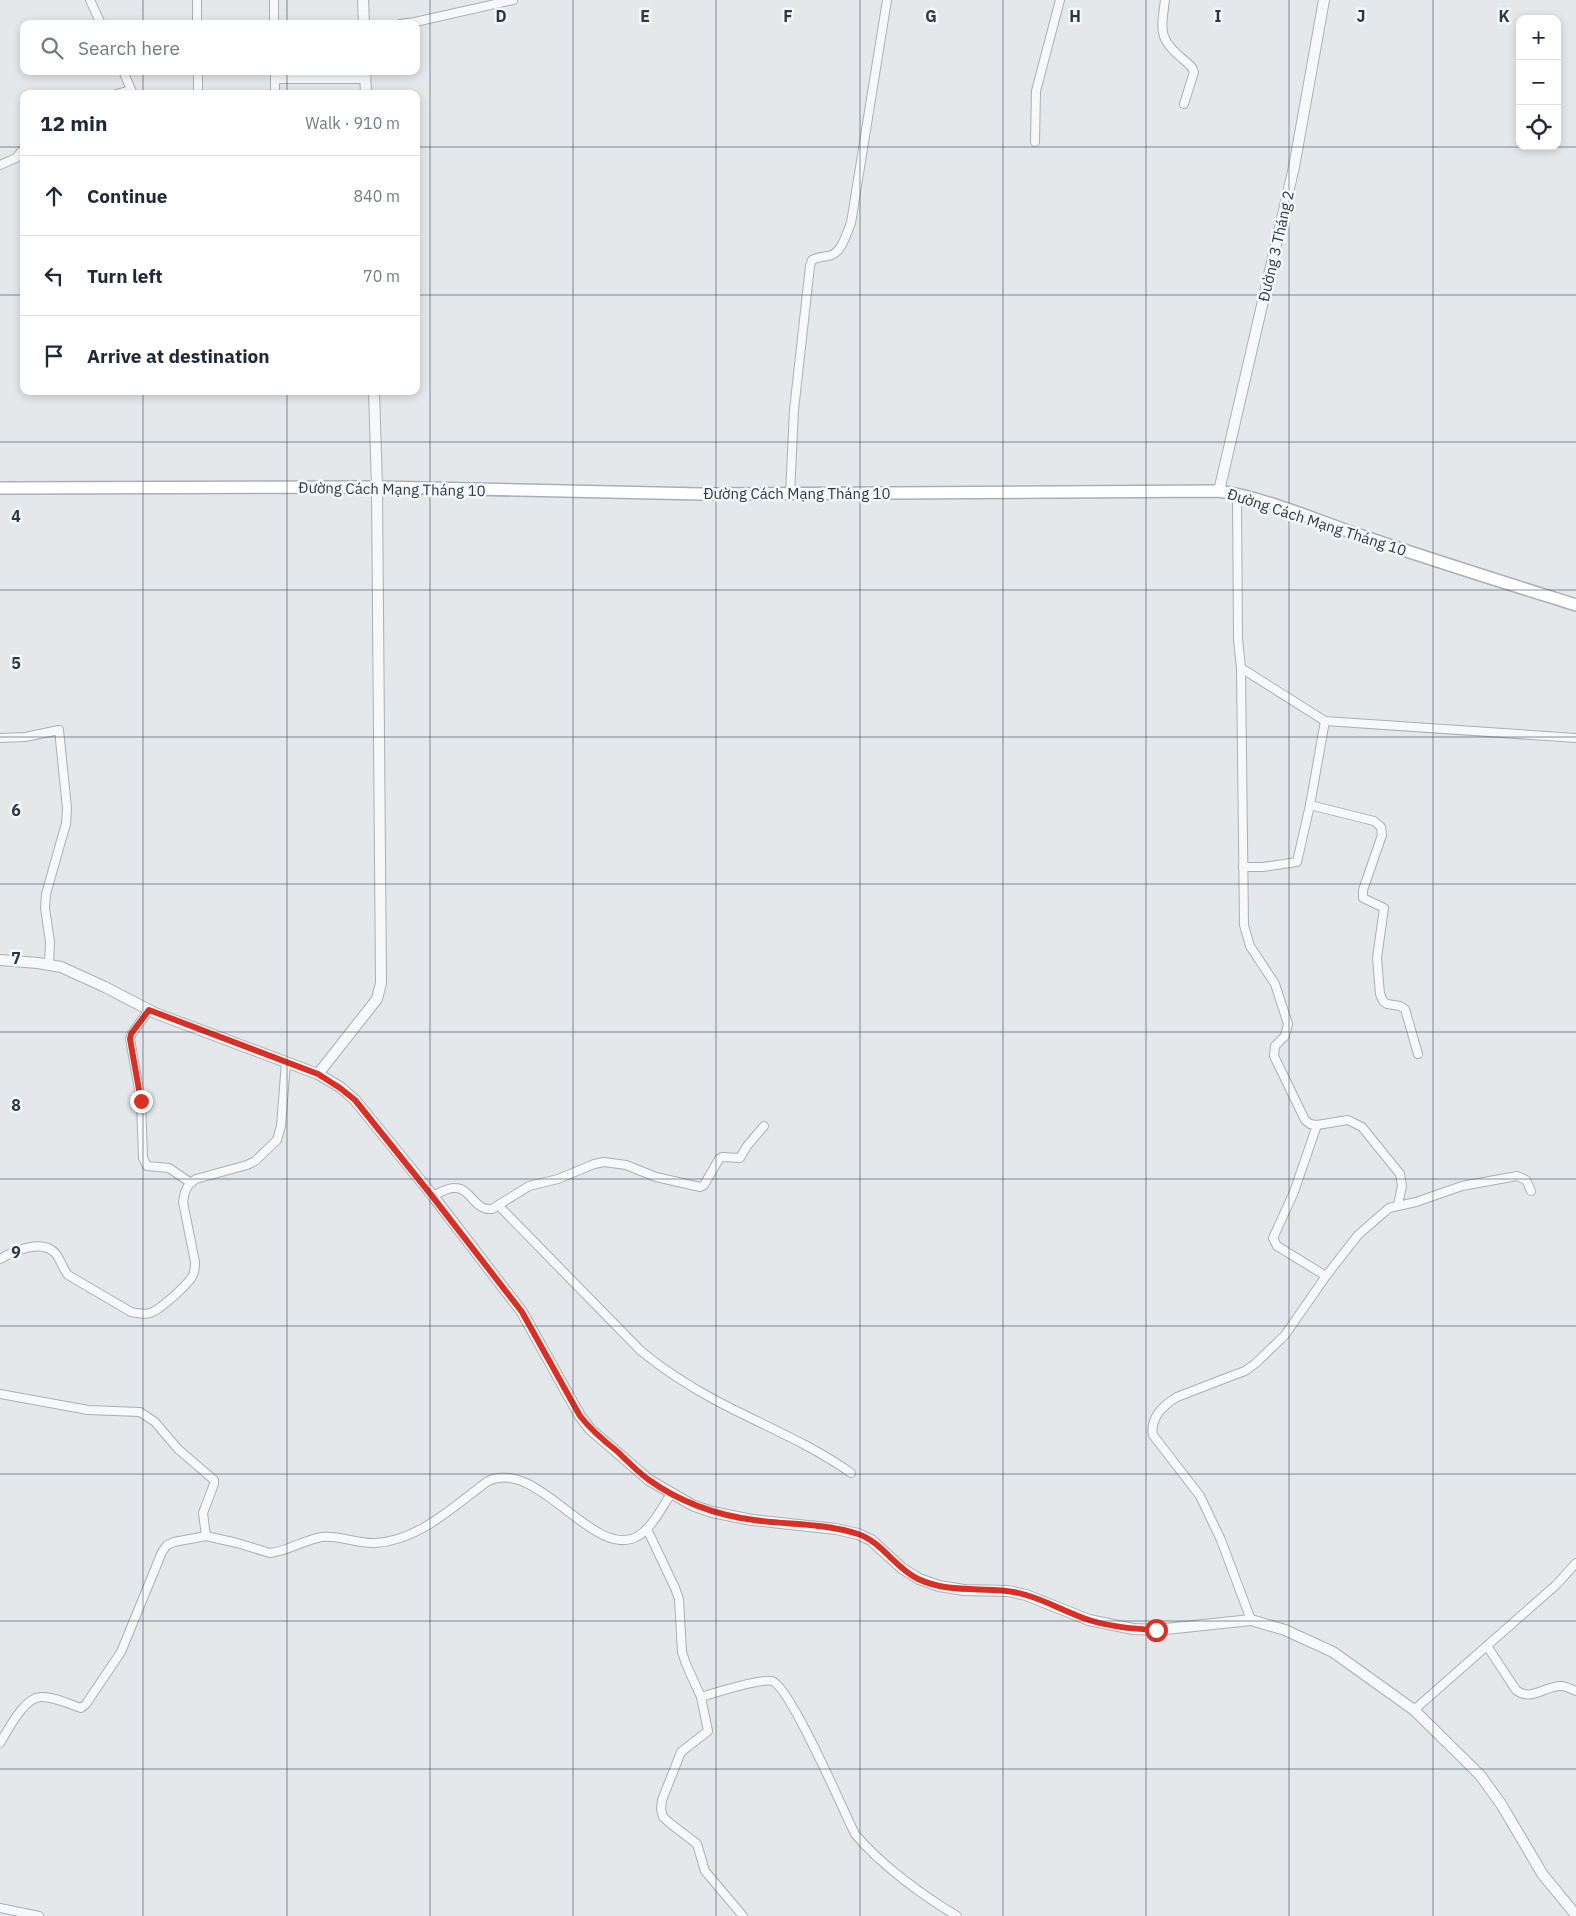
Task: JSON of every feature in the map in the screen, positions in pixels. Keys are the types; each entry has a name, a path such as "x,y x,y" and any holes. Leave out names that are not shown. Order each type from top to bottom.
{"main road":[{"name":"Đường Cách Mạng Tháng 10","path":"0,488 377,487 691,494 1219,491 1237,494 1429,559 1576,605"}],"street":[{"path":"90,0 99,20"},
{"path":"197,0 197,20"},
{"path":"274,0 274,20"},
{"path":"363,0 364,20"},
{"path":"420,21 513,0"},
{"path":"790,494 792,429 810,266 812,260 818,257 830,256 837,252 851,223 887,0"},
{"path":"1035,142 1036,91 1060,0"},
{"path":"1164,0 1163,36 1166,43 1184,61 1191,65 1194,72 1184,104"},
{"name":"Đường 3 Tháng 2","path":"1219,491 1294,167 1324,0"},
{"path":"124,75 131,90"},
{"path":"198,75 198,90"},
{"path":"275,90 275,75 365,75 366,90"},
{"path":"0,166 16,158 20,153"},
{"path":"318,1074 377,999 381,983 377,487 374,395"},
{"path":"1237,494 1238,639 1241,668 1244,925 1246,936 1250,946 1275,984 1288,1024 1285,1036 1276,1046 1274,1056 1305,1120 1310,1124 1317,1125 1348,1120 1362,1127 1400,1174 1402,1186 1398,1204"},
{"path":"1241,668 1325,721 1576,738"},
{"path":"1243,867 1263,867 1297,862 1310,805 1325,721"},
{"path":"0,738 25,737 59,730 67,808 62,841 46,894 45,908 50,942 49,965"},
{"path":"1310,805 1374,821 1382,827 1382,835 1363,890 1363,898 1384,908 1376,958 1381,999 1387,1004 1400,1006 1405,1009 1418,1054"},
{"path":"0,960 61,967 106,986 149,1010 318,1074 340,1088 355,1100 522,1312 585,1422 649,1480 671,1494 706,1510 744,1519 836,1529 858,1534 871,1540 903,1569 919,1579 939,1586 964,1590 1008,1591 1026,1595 1089,1620 1110,1626 1133,1629 1156,1630 1251,1620 1285,1630 1333,1652 1414,1710 1480,1775 1491,1789 1543,1875 1576,1915"},
{"path":"149,1010 131,1034 130,1039 141,1101 143,1158 147,1166 169,1168 191,1183"},
{"path":"0,1259 29,1247 37,1246 50,1250 55,1253 68,1275 131,1312 149,1314 157,1310 191,1278 195,1271 184,1202 185,1192 196,1179 255,1161 277,1140 281,1126 286,1062"},
{"path":"1317,1125 1294,1192 1273,1238 1277,1246 1326,1276"},
{"path":"432,1196 452,1188 458,1188 480,1208 486,1210 500,1206 529,1186 558,1180 594,1164 604,1162 626,1165 656,1177 700,1187 704,1185 719,1159 722,1157 740,1158 747,1146 764,1126"},
{"path":"1251,1620 1221,1540 1200,1496 1153,1435 1153,1422 1156,1415 1169,1401 1176,1397 1245,1371 1256,1363 1285,1335 1326,1276 1364,1228 1385,1210 1398,1204 1416,1202 1462,1186 1517,1176 1526,1180 1531,1191"},
{"path":"500,1206 628,1337 660,1366 713,1399 823,1454 851,1473"},
{"path":"0,1394 88,1410 140,1412 148,1416 163,1429 178,1449 214,1480 214,1486 203,1513 206,1536"},
{"path":"0,1743 16,1716 31,1699 49,1698 82,1708 86,1704 121,1652 162,1552 167,1545 174,1542 206,1536 270,1553 279,1552 311,1539 323,1537 336,1537 370,1543 383,1542 423,1528 497,1476 519,1479 562,1506 602,1536 613,1540 626,1540 638,1537 647,1529 671,1494"},
{"path":"647,1529 679,1599 682,1652 702,1697 708,1731 681,1752 662,1800 661,1809 663,1817 697,1844 705,1872 743,1916"},
{"path":"1414,1710 1556,1586 1576,1563"},
{"path":"1487,1646 1521,1695 1529,1696 1561,1686 1576,1691"},
{"path":"702,1697 762,1681 773,1681 777,1684 802,1722 855,1834 865,1846 911,1884 938,1905 957,1916"},
{"path":"0,1908 39,1916"}],"route":[{"path":"141,1101 130,1039 131,1034 149,1010 318,1074 355,1100 522,1312 580,1416 590,1429 649,1480 692,1505 712,1512 752,1520 836,1529 858,1534 871,1540 903,1569 919,1579 939,1586 964,1590 1008,1591 1026,1595 1089,1620 1110,1626 1156,1630"}]}
